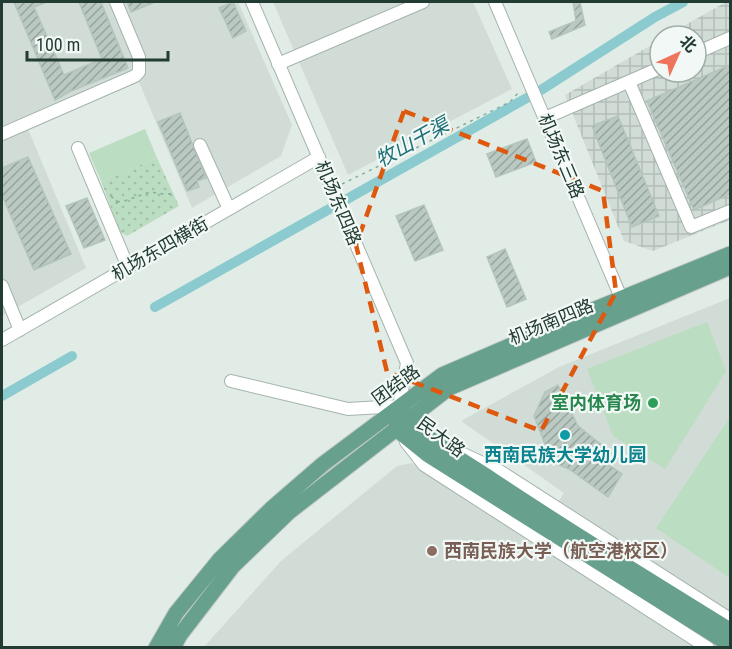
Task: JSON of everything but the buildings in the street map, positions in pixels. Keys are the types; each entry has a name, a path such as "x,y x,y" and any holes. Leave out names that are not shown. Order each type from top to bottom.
{"main road":[{"name":"团结路","path":"173,648 180,634 233,566 289,512 401,418 442,375 623,304 730,254"},
{"path":"623,304 730,267"},
{"name":"团结路","path":"156,648 176,614 220,559 272,509 323,464 401,418"},
{"name":"民大路","path":"401,418 549,518 730,630"},
{"name":"民大路","path":"401,418 429,455 730,645"}],"street":[{"path":"2,134 135,76 139,72 139,57 116,2"},
{"name":"机场东四路","path":"252,2 407,363 401,418"},
{"path":"278,63 423,2"},
{"name":"机场东三路","path":"495,2 623,304"},
{"path":"708,48 730,38"},
{"path":"545,118 648,73"},
{"path":"629,82 691,227 730,211"},
{"path":"200,145 229,209"},
{"path":"78,148 128,267"},
{"name":"机场东四横街","path":"2,340 319,157"},
{"path":"2,285 20,330"},
{"path":"231,381 348,409 401,418 424,465 708,648"},
{"path":"436,442 498,470 730,619"}],"path":[{"path":"333,190 510,102 528,81"},
{"path":"117,202 136,199 145,193 173,194"}],"highlighted area":[{"path":"404,111 603,191 616,292 541,431 387,372 356,245"}],"shaded area":[{"path":"2,2 238,2 292,125 281,156 192,208 139,82 28,129 86,268 2,316"},
{"path":"273,2 473,2 512,89 348,175"},
{"path":"726,2 730,2 730,220 653,251 624,241 565,95 648,47 648,84 708,84 708,24 687,24"},
{"name":"西南民族大学（航空港校区）","path":"730,298 730,626 552,512 564,493 461,421 559,367"},
{"name":"西南民族大学（航空港校区）","path":"412,463 535,542 542,533 725,648 203,648 281,561 397,466"}],"green space":[{"path":"145,129 157,158 101,181 89,153"},
{"path":"157,158 179,206 127,236 120,232 101,181"},
{"name":"室内体育场","path":"707,322 726,371 665,469 613,436 587,369"},
{"path":"730,417 730,578 656,528"}],"waterway":[{"name":"牧山干渠","path":"155,307 541,90 655,17 683,2"},
{"name":"牧山干渠","path":"2,396 72,356"}],"place":[{"name":"室内体育场","path":"653,403"},
{"name":"西南民族大学幼儿园","path":"565,435"},
{"name":"西南民族大学（航空港校区）","path":"432,551"}]}
